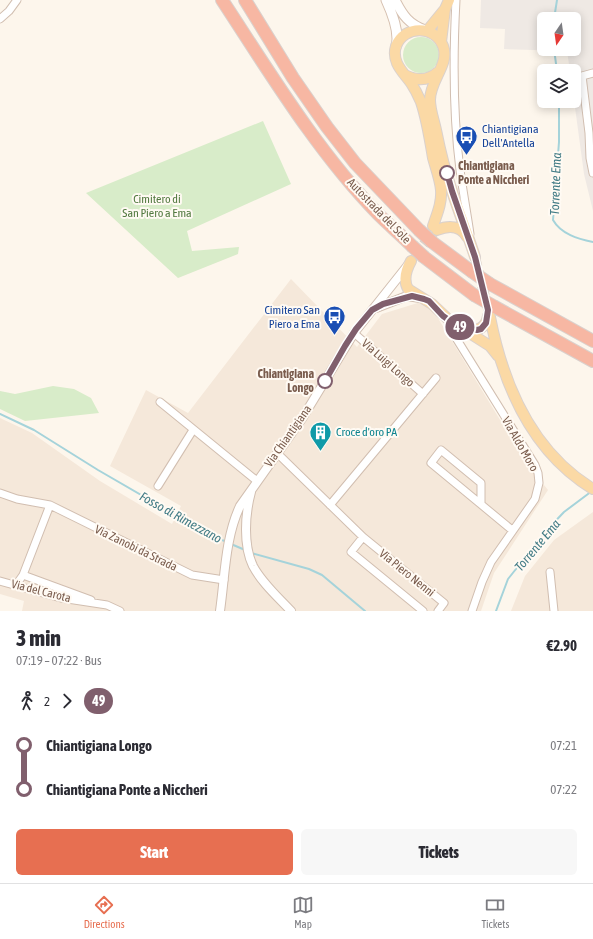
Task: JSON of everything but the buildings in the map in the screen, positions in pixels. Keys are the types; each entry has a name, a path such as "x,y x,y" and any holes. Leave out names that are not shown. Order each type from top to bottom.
{"highway":[{"name":"Autostrada del Sole","path":"222,0 314,137 351,184 378,214 424,257 474,294 491,313 593,361"},
{"name":"Autostrada del Sole","path":"245,0 293,78 355,164 418,230 432,242 490,284 593,342"}],"main road":[{"path":"386,0 397,34 398,41 396,48 396,62 414,88 421,104 438,177 441,191 435,228 451,226 464,232 471,242"},
{"path":"395,0 410,22 436,35 444,50 444,60 441,70 431,89 430,101 439,144 450,184 475,257"},
{"path":"426,31 447,4"},
{"path":"441,42 447,4"},
{"path":"396,48 399,41 406,34 416,30 426,31"},
{"path":"404,74 417,79 429,78 439,70 444,60"},
{"name":"Via Chiantigiana","path":"411,261 406,274 406,285 411,291 432,304 443,316 457,326 490,346 500,359"},
{"path":"457,326 472,330 481,329 491,313"},
{"name":"Via Chiantigiana","path":"491,313 500,359 511,390 528,422 550,452 574,476 593,489"}],"street":[{"path":"0,19 9,11 17,0"},
{"path":"456,0 455,73 460,164 471,242"},
{"path":"444,60 451,64 455,73"},
{"path":"593,73 582,76 593,173"},
{"name":"Via Chiantigiana","path":"220,611 229,544 234,519 240,506 303,417 354,333 411,261"},
{"name":"Via Chiantigiana","path":"372,310 383,304 408,296 424,299"},
{"name":"Via Aldo Moro","path":"457,326 452,326 451,330 535,465 539,479 537,494 532,504 512,530 485,572 472,611"},
{"name":"Via Luigi Longo","path":"354,333 423,394"},
{"name":"Via Luigi Longo","path":"330,505 436,378"},
{"path":"160,402 256,483"},
{"path":"158,486 193,430"},
{"path":"481,504 482,483 441,450 431,463 512,530"},
{"path":"277,453 330,505"},
{"name":"Via Chiantigiana","path":"256,483 250,497 248,509 247,537 249,553 253,565 291,611"},
{"name":"Via Zanobi da Strada","path":"0,493 17,499 50,505 192,575 224,580"},
{"path":"16,585 23,575 50,505"},
{"name":"Via Piero Nenni","path":"330,505 363,537 444,603 438,611"},
{"name":"Via Piero Nenni","path":"363,537 351,552 423,611"},
{"path":"550,572 554,611"},
{"name":"Via del Carota","path":"23,575 120,611"},
{"name":"Via del Carota","path":"0,581 61,598 107,605"}],"shaded area":[{"path":"481,0 593,0 593,211 584,174 575,108 581,108 581,64 569,64 568,56 581,56 581,12 537,12 537,50 504,49 505,29 480,28"},
{"path":"291,279 357,347 382,314 421,302 433,310 527,464 548,490 494,573 481,611 22,611 24,601 0,594 0,418 32,433 100,481 172,524 181,506 110,466 146,390 188,413"},
{"path":"593,512 593,611 511,611 525,576 554,540"}],"green space":[{"path":"425,37 434,42 438,48 438,62 434,68 425,73 417,73 408,68 404,62 403,51 408,42 414,38"},
{"name":"Cimitero di San Piero a Ema","path":"263,121 291,184 187,231 192,251 239,247 238,254 178,278 86,193"},
{"path":"53,386 74,389 91,398 99,413 25,421 0,409 0,391 15,394"}],"waterway":[{"name":"Torrente Ema","path":"555,12 557,0"},
{"name":"Torrente Ema","path":"555,56 556,64"},
{"name":"Torrente Ema","path":"559,108 559,142 553,220 556,225 570,235 593,242"},
{"name":"Fosso di Rimezzano","path":"0,414 34,430 98,470 212,536 227,542"},
{"name":"Torrente Ema","path":"496,611 508,579 546,531 564,512 592,491"},
{"name":"Fosso di Rimezzano","path":"231,544 245,550"},
{"name":"Fosso di Rimezzano","path":"251,553 309,569 322,575 365,611"}],"tunnel":[{"path":"414,256 437,230"},
{"path":"475,257 490,317"}],"bus line":[{"name":"49","path":"325,381 356,329 372,310 383,304 412,296 429,301 443,316 459,327 469,330 477,330 481,329 486,323 488,310 475,257 447,173"}],"place":[{"name":"Chiantigiana Dell'Antella","path":"466,156"},
{"name":"Chiantigiana Ponte a Niccheri","path":"447,173"},
{"name":"Cimitero San Piero a Ema","path":"335,336"},
{"name":"Chiantigiana Longo","path":"325,381"},
{"name":"Croce d'oro PA","path":"320,452"}]}
